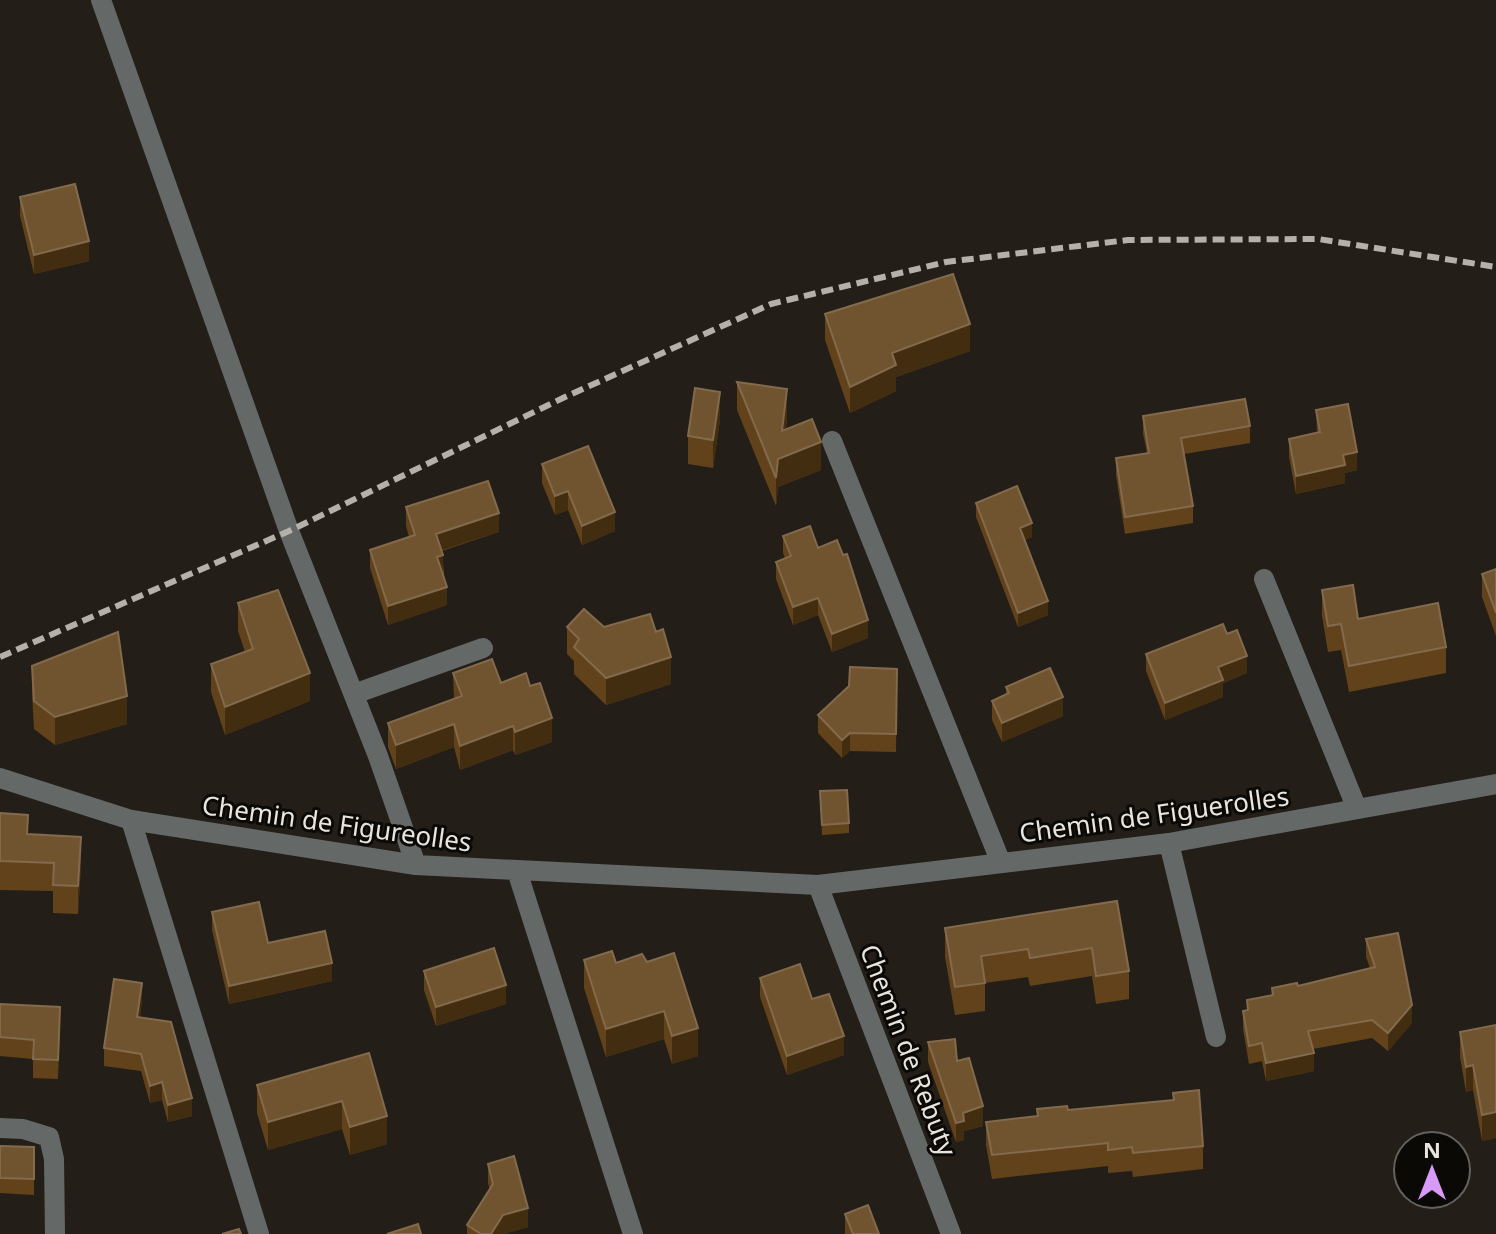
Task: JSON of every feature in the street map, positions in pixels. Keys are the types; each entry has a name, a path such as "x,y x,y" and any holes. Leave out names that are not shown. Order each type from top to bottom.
{"street":[{"path":"101,0 289,531 354,694 416,865"},
{"path":"832,441 1001,863"},
{"path":"1264,579 1357,809"},
{"path":"354,694 483,648"},
{"name":"Chemin de Figureolles","path":"0,778 131,820 416,865 818,885"},
{"name":"Chemin de Figuerolles","path":"818,885 1169,843 1496,784"},
{"path":"131,820 259,1234"},
{"path":"1169,843 1216,1037"},
{"path":"517,871 633,1234"},
{"name":"Chemin de Rebuty","path":"818,885 951,1234"},
{"path":"0,1128 23,1129 49,1137 54,1159 55,1234"}],"building":[{"path":"75,184 89,241 34,255 20,197"},
{"path":"953,274 970,324 892,353 896,365 850,387 825,314"},
{"path":"737,382 787,389 782,431 812,419 821,442 778,459 776,478"},
{"path":"695,388 720,392 713,440 688,436"},
{"path":"1245,399 1250,426 1181,438 1193,506 1125,517 1116,458 1149,453 1143,416"},
{"path":"1348,404 1357,452 1343,455 1345,465 1296,476 1289,439 1320,432 1316,410"},
{"path":"588,446 615,512 582,526 568,491 555,496 542,464"},
{"path":"488,481 499,513 436,534 443,555 437,557 447,587 388,606 370,550 415,535 406,507"},
{"path":"1017,486 1032,523 1020,528 1048,601 1018,613 976,503"},
{"path":"810,526 818,548 837,540 843,555 847,554 868,620 832,634 818,598 793,607 776,562 791,556 783,536"},
{"path":"1496,569 1496,613 1482,574"},
{"path":"1353,585 1358,619 1438,603 1446,647 1349,666 1341,624 1328,626 1322,590"},
{"path":"278,590 310,673 225,707 211,664 253,649 238,603"},
{"path":"584,609 604,627 650,614 656,632 663,629 671,657 606,678 574,647 579,639 567,627"},
{"path":"1223,624 1227,634 1237,630 1247,656 1218,667 1223,680 1165,703 1146,654"},
{"path":"118,632 127,696 55,717 34,701 32,666"},
{"path":"492,659 501,683 526,673 530,686 540,683 552,718 515,732 513,726 460,746 454,724 396,745 388,723 462,696 453,673"},
{"path":"850,667 897,669 896,734 850,733 842,740 818,715 849,686"},
{"path":"1050,668 1063,697 1002,723 992,701 1009,693 1006,687"},
{"path":"847,790 849,823 822,825 820,791"},
{"path":"0,813 28,815 27,834 81,837 78,886 53,885 54,863 0,861"},
{"path":"1117,901 1129,971 1096,976 1092,948 1030,958 1028,949 981,956 985,983 955,987 945,928"},
{"path":"259,902 268,943 325,931 332,963 229,986 212,912"},
{"path":"1398,933 1412,1005 1388,1033 1372,1020 1308,1031 1314,1053 1266,1063 1262,1043 1249,1046 1243,1011 1248,1010 1247,1000 1273,995 1272,988 1297,983 1298,986 1375,967 1366,939"},
{"path":"494,948 506,985 436,1007 424,971"},
{"path":"612,951 616,963 642,954 647,962 674,953 698,1028 672,1036 664,1011 606,1029 584,960"},
{"path":"800,964 812,999 829,994 844,1036 787,1056 760,978"},
{"path":"114,979 142,983 137,1017 171,1022 192,1098 168,1105 162,1082 150,1086 141,1054 104,1048"},
{"path":"0,1004 60,1007 58,1060 33,1059 34,1040 0,1037"},
{"path":"1496,1025 1496,1112 1482,1115 1473,1065 1466,1067 1460,1032"},
{"path":"955,1039 957,1061 969,1058 983,1106 963,1113 964,1121 956,1123 928,1042"},
{"path":"369,1053 387,1116 350,1127 342,1101 268,1122 257,1085"},
{"path":"1199,1090 1203,1146 1133,1153 1132,1147 1108,1150 1108,1143 992,1155 986,1122 1038,1116 1037,1109 1067,1106 1068,1110 1174,1100 1173,1093"},
{"path":"0,1146 34,1147 34,1179 0,1178"},
{"path":"514,1156 528,1208 503,1215 491,1234 481,1234 467,1225 493,1184 488,1164"},
{"path":"868,1205 879,1234 853,1234 845,1214"},
{"path":"418,1224 421,1234 387,1234"},
{"path":"239,1229 241,1234 222,1234"}],"railway":[{"path":"0,657 289,531 565,397 771,304 946,262 1128,240 1318,239 1496,267"}]}
